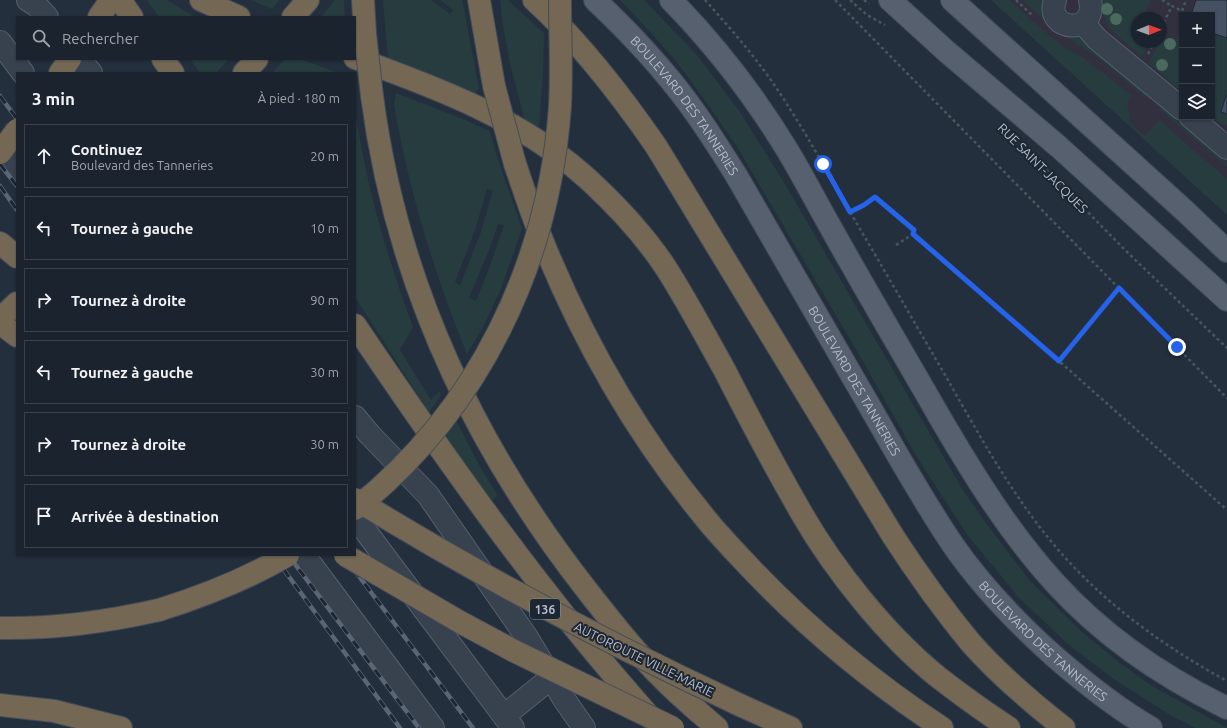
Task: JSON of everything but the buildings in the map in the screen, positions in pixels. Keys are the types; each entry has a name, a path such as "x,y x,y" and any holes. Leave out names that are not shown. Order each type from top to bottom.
{"highway":[{"path":"101,16 111,0"},
{"path":"120,0 131,16"},
{"path":"201,0 237,16"},
{"path":"294,16 308,0"},
{"path":"363,0 372,96 384,169 401,235 412,270 428,316 449,366 487,441 508,478 559,554 643,659 717,728"},
{"path":"480,0 494,86 515,164 546,251 588,340 627,409 645,437 686,493 707,520 749,567 803,620 853,664 885,689 942,728"},
{"path":"534,0 554,19 597,66 614,87 656,146 890,530 933,595 970,642 1019,690 1064,728"},
{"path":"356,509 410,460 441,423 483,361 505,320 518,291 542,219 552,169 560,105 560,0"},
{"path":"356,58 464,101 508,123 566,161 607,197 642,237 666,269 711,345 804,516 844,576 871,610 931,671 962,696 1009,728"},
{"path":"61,72 69,60"},
{"path":"164,60 172,72"},
{"path":"245,72 256,60"},
{"path":"0,153 16,131"},
{"path":"0,244 16,256"},
{"path":"0,319 16,304"},
{"path":"0,323 16,335"},
{"path":"356,326 428,432 531,573 575,628 660,728"},
{"name":"AUTOROUTE VILLE-MARIE","path":"356,500 411,533 555,615 636,656 791,728"},
{"path":"0,628 42,628 93,622 159,610 212,593 257,572 286,556"},
{"path":"347,556 460,622 514,651 673,728"},
{"path":"0,704 54,712 122,728"}],"main road":[{"name":"BOULEVARD DES TANNERIES","path":"595,0 640,44 666,74 689,104 740,181 914,484 968,566 1004,608 1047,649 1095,691 1124,712 1151,728"},
{"path":"670,0 730,66 787,149 966,462 984,491 1021,542 1054,582 1068,596 1124,645 1176,681 1203,697 1227,708"},
{"name":"RUE SAINT-JACQUES","path":"890,0 946,51 1059,147 1227,300"},
{"path":"952,0 1185,211 1227,252"}],"lane":[{"path":"28,0 36,5 46,16"},
{"path":"1053,0 1054,13 1061,22 1071,26 1083,23 1090,14 1090,0"},
{"path":"1083,23 1097,38 1179,106"},
{"path":"0,42 22,72"},
{"path":"81,60 90,72"},
{"path":"1194,120 1227,148"},
{"path":"0,148 16,169"},
{"path":"356,418 370,435 428,495 526,636 576,718 584,728"},
{"path":"356,518 509,722 551,678"},
{"path":"305,556 433,728"}],"path":[{"path":"705,0 738,37 780,94 1002,473 1051,541 1085,578 1115,606 1186,658 1227,681"},
{"path":"835,0 1227,398"},
{"path":"850,0 867,15 886,25"},
{"path":"1161,0 1182,11 1186,0"},
{"path":"1167,16 1172,6"},
{"path":"1148,55 1151,48"},
{"name":"RUE SAINT-JACQUES","path":"1016,140 1227,348"},
{"path":"850,212 864,205 875,197 914,230 913,234 1227,510"},
{"path":"896,245 913,234"},
{"path":"1059,361 1119,288"}],"shaded area":[{"path":"991,0 1227,0 1227,215"}],"green space":[{"path":"147,0 167,0 193,16 158,16"},
{"path":"251,0 280,0 272,9"},
{"path":"335,0 344,0 345,16 322,16"},
{"path":"383,0 431,0 450,14 453,10 440,0 462,0 479,88 475,95 388,58"},
{"path":"500,0 508,0 544,33 539,130 525,121 510,63"},
{"path":"620,0 644,0 697,55 740,112 785,184 961,487 1030,581 1082,632 1115,659 1149,684 1227,728 1195,728 1170,715 1115,680 1069,645 1019,598 968,536 918,459 861,358 736,145 675,60"},
{"path":"991,0 1009,0 1062,46 1084,58 1132,96 1127,103 1130,122 1145,136 1159,120 1227,179 1227,215"},
{"path":"1022,0 1041,0 1073,34 1147,95 1145,97 1097,57 1056,30"},
{"path":"1102,0 1151,0 1145,12 1131,12 1131,47 1108,27 1103,14"},
{"path":"1179,34 1179,88 1149,63 1156,48 1167,48 1167,40 1175,43"},
{"path":"1215,34 1227,38 1227,95 1221,111 1227,114 1227,123 1225,126 1215,118"},
{"path":"1132,48 1146,48 1142,57"},
{"path":"191,60 228,60 217,72 199,72"},
{"path":"284,60 303,60 336,72 273,72"},
{"path":"396,93 490,131 496,154 522,229 500,291 482,329 467,354 433,262 407,169 394,105","holes":["487,189 493,190 481,232 460,285 455,282 475,230","498,224 504,225 476,301 469,298"]},
{"path":"1162,107 1227,163 1227,167 1159,109"},
{"path":"356,116 365,166 378,220 413,327 400,350 431,400 440,391 441,395 429,412 356,299"},
{"path":"456,420 479,465 498,496 492,500 445,436"}],"railway":[{"path":"0,96 16,118"},
{"path":"0,164 16,185"},
{"path":"0,186 16,209"},
{"path":"274,556 400,728"},
{"path":"289,556 419,728"},
{"path":"344,556 473,728"}],"route":[{"path":"823,164 850,212 864,205 875,197 914,230 913,234 1059,361 1119,288 1177,347"}]}
